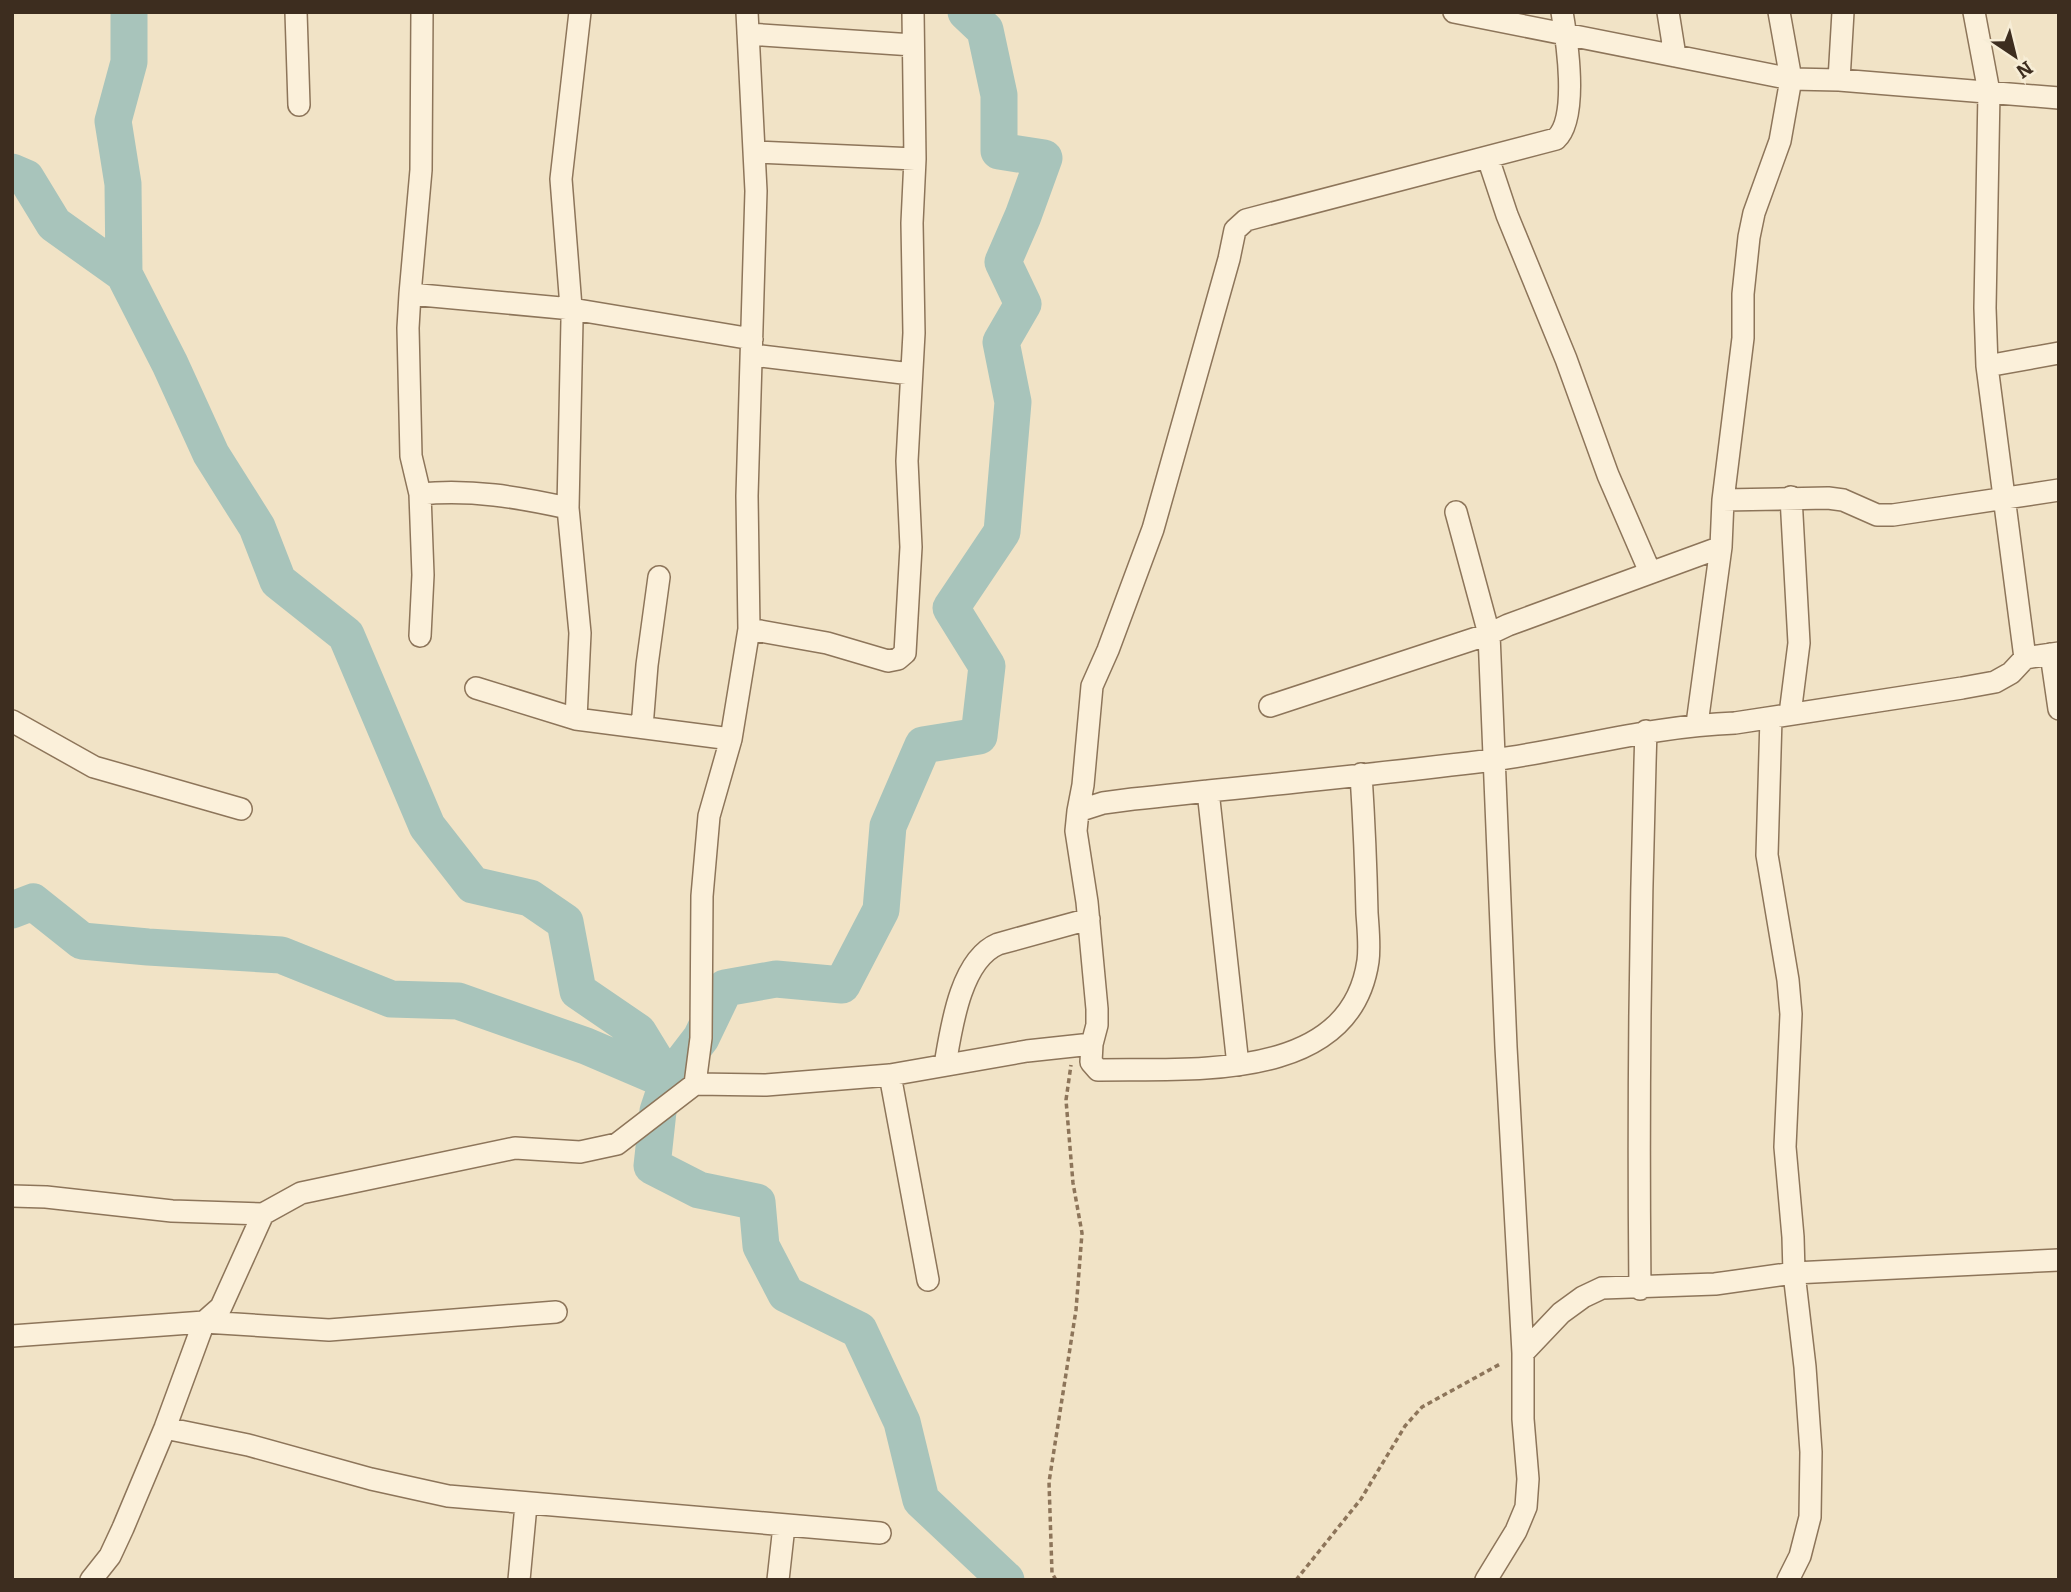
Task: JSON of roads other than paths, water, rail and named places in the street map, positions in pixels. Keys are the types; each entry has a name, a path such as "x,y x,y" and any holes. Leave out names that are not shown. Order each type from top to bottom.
{"street":[{"path":"296,12 299,105"},
{"path":"420,636 424,575 420,494 411,456 408,328 421,170 422,12"},
{"path":"576,719 580,633 568,508 572,309 561,178 580,12"},
{"path":"695,1084 701,1038 702,896 709,816 732,739 749,629 747,496 755,191 747,12"},
{"path":"749,629 827,643 888,661 898,659 905,653 911,547 907,461 914,333 913,12"},
{"path":"1454,12 1791,79 1839,80 2059,98"},
{"path":"12,1196 172,1210 263,1214 301,1192 515,1148 580,1152 617,1144 695,1084 766,1085 890,1075 1083,1045 1097,1025 1089,919 1076,831 1092,686 1153,528 1235,230 1246,220 1556,139 1563,132 1569,91 1562,12"},
{"path":"1668,12 1675,56"},
{"path":"1697,724 1721,547 1723,500 1743,338 1743,294 1749,237 1780,141 1791,79 1779,12"},
{"path":"1839,80 1843,12"},
{"path":"1974,12 1989,92 1985,308 1987,366 2025,658"},
{"path":"748,34 913,45"},
{"path":"754,152 915,159"},
{"path":"1488,158 1507,215 1566,359 1608,475 1650,572"},
{"path":"410,294 572,309 752,347 911,374"},
{"path":"1987,366 2059,353"},
{"path":"1723,500 1791,497 1843,499 1877,515 1893,515 2059,491"},
{"path":"420,494 476,492 524,498 568,508"},
{"path":"1788,1580 1800,1556 1810,1517 1811,1452 1785,1147 1791,1014 1788,980 1767,855 1781,716 1800,643 1791,497"},
{"path":"1456,512 1489,634 1506,1047 1523,1353 1523,1419 1528,1479 1526,1507 1516,1531 1486,1580"},
{"path":"1270,706 1489,634 1721,547"},
{"path":"642,727 659,577"},
{"path":"1078,811 1103,803 1496,760 1646,731 1697,724 1735,723 1995,682 2011,673 2025,658 2055,653 2059,709"},
{"path":"476,688 576,719 732,739"},
{"path":"12,721 94,767 241,808"},
{"path":"1640,1289 1638,1054 1646,731"},
{"path":"1083,1045 1098,1070 1238,1065 1279,1058 1329,1033 1343,1020 1357,998 1368,961 1361,774"},
{"path":"1208,791 1238,1065"},
{"path":"945,1065 955,1007 969,975 984,953 998,944 1089,919"},
{"path":"890,1075 928,1280"},
{"path":"91,1580 110,1556 165,1428 204,1322 221,1307 263,1214"},
{"path":"1523,1353 1561,1313 1583,1297 1602,1289 1715,1284 1794,1273 2059,1260"},
{"path":"12,1336 204,1322 329,1330 556,1312"},
{"path":"165,1428 448,1496 526,1505 880,1533"},
{"path":"519,1580 526,1505"},
{"path":"778,1580 784,1526"}],"waterway":[{"path":"124,274 123,184 113,121 129,62 129,12"},
{"path":"966,12 985,30 999,95 999,151 1044,158 1003,262 1023,304 1001,342 1013,402 1002,532 951,608 987,666 979,736 923,745 888,826 881,910 842,985 776,979 725,988 701,1038 668,1081 658,1111 652,1166 699,1190 757,1202 761,1246 786,1294 859,1330 902,1422 921,1500 1006,1580"},
{"path":"12,172 26,178 54,224 124,274 170,364 211,454 257,527 278,581 346,635 427,826 473,885 530,898 565,922 578,991 638,1032 668,1081"},
{"path":"12,910 33,902 82,941 281,955 391,999 458,1001 586,1046 668,1081"}]}
